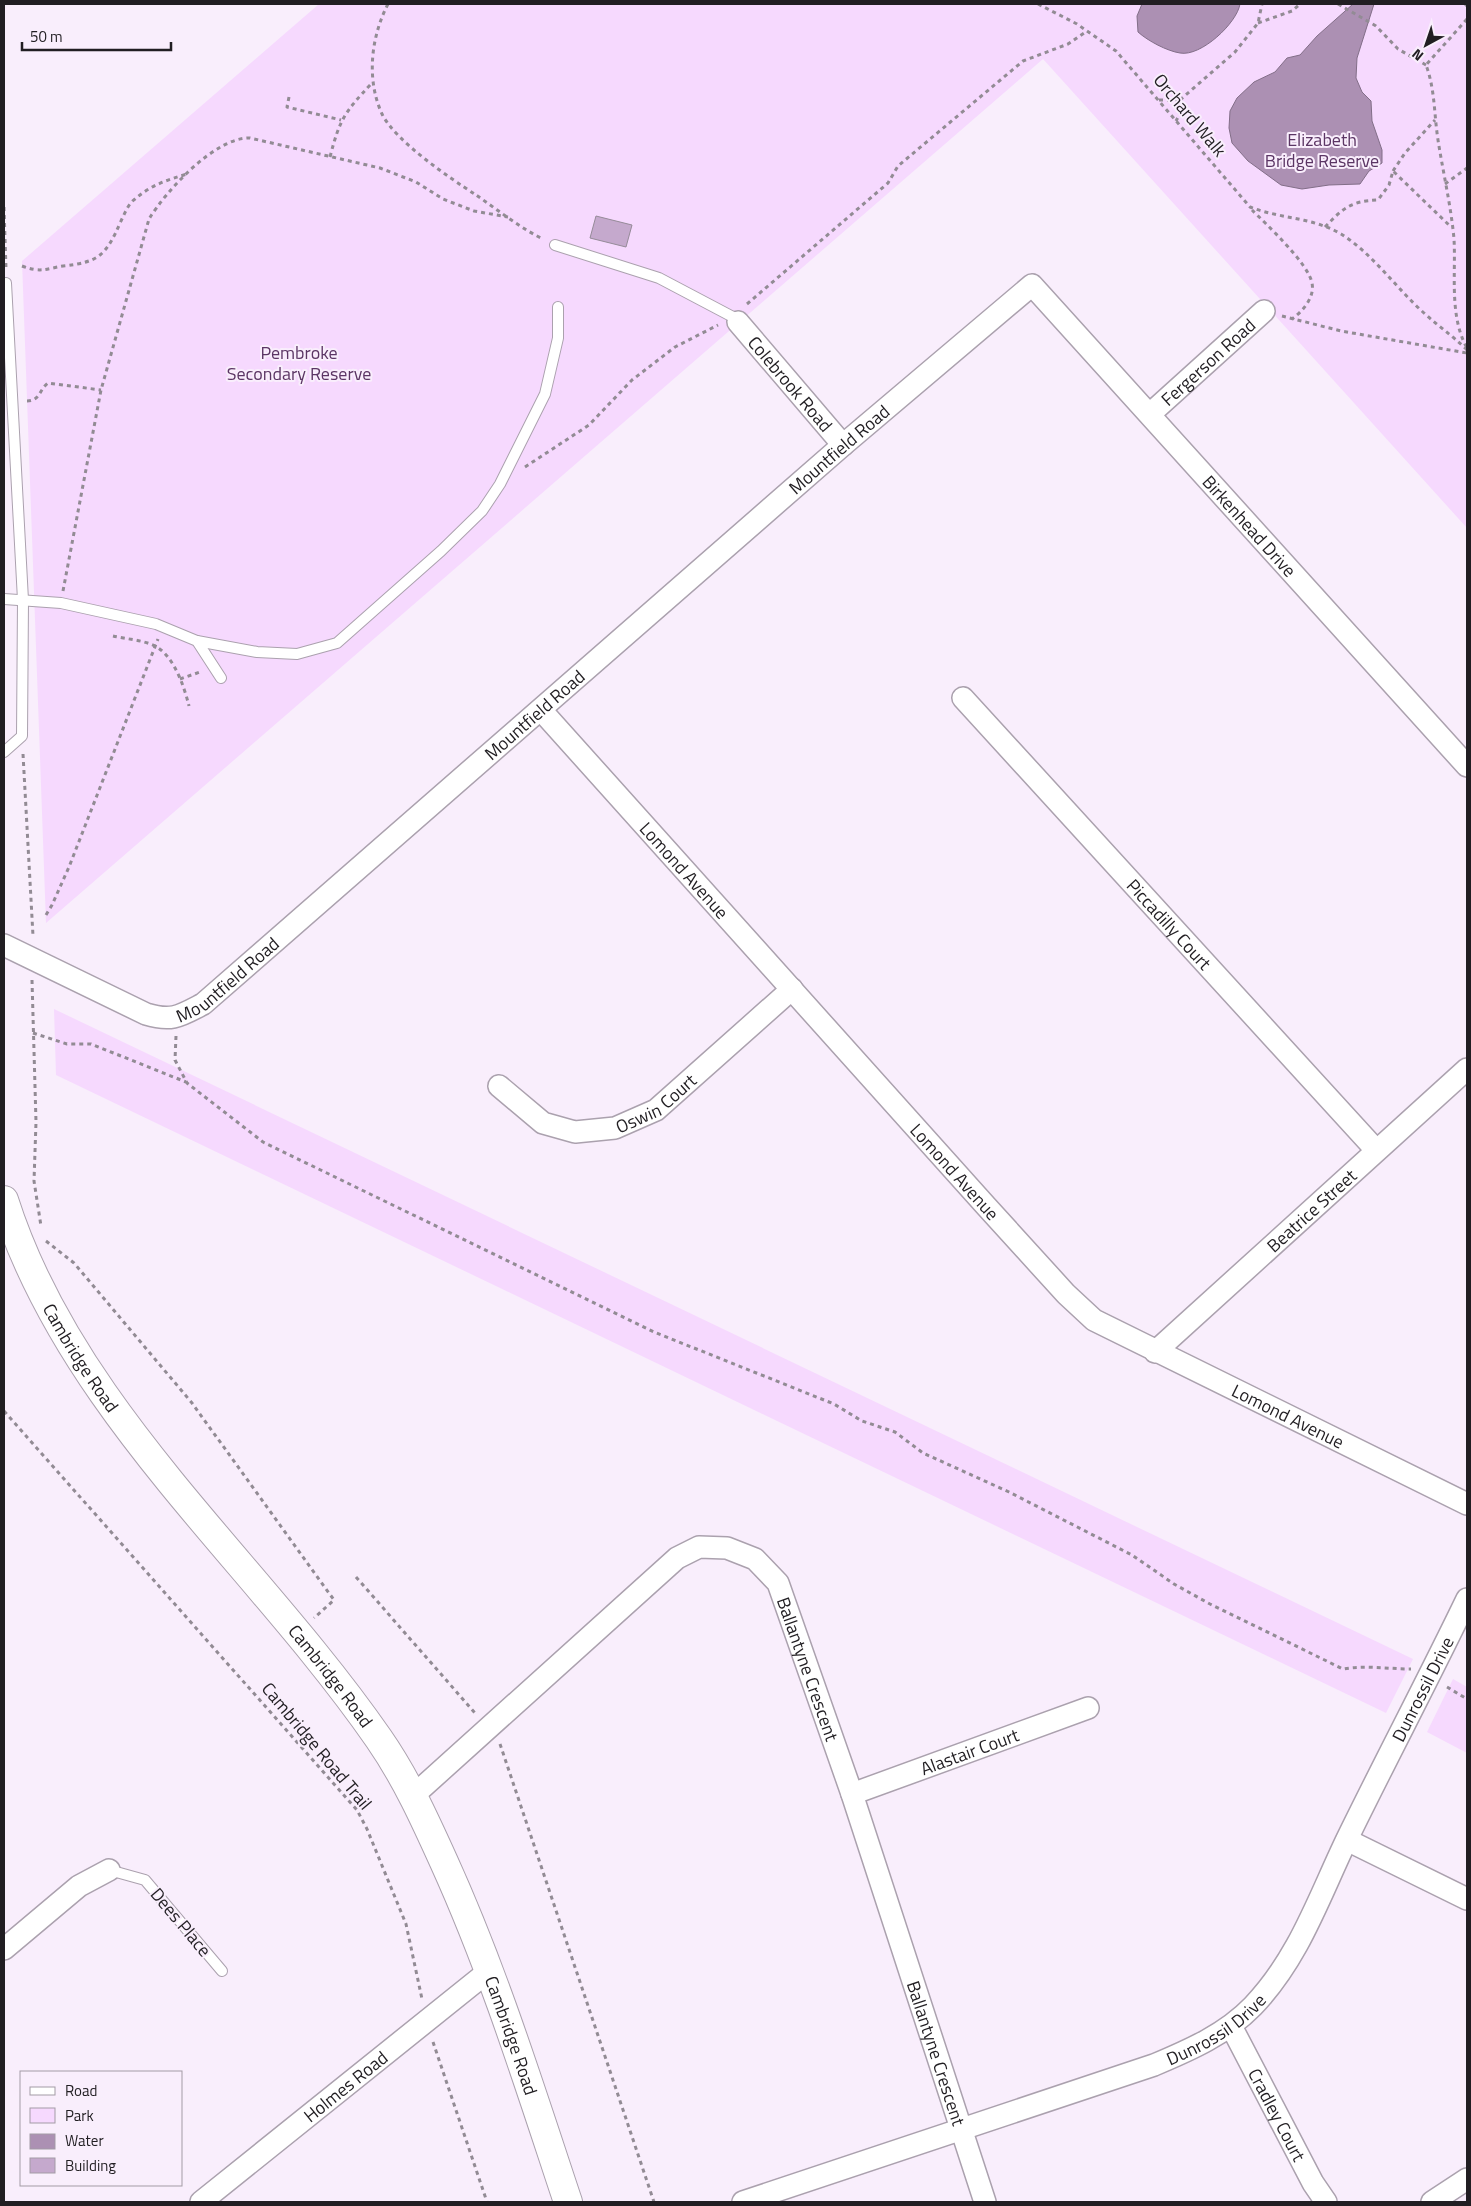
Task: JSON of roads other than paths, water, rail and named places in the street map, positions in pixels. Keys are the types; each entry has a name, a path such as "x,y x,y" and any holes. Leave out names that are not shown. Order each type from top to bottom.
{"main road":[{"name":"Cambridge Road","path":"4,1200 32,1271 90,1374 122,1418 297,1634 380,1740 414,1795 490,1970 568,2202"}],"street":[{"name":"Birkenhead Drive","path":"1032,285 1467,766"},
{"name":"Mountfield Road","path":"4,945 146,1014 162,1019 177,1018 203,1004 843,445 1032,285"},
{"name":"Fergerson Road","path":"1150,414 1264,311"},
{"name":"Colebrook Road","path":"736,319 843,445"},
{"name":"Piccadilly Court","path":"963,698 1376,1150"},
{"name":"Lomond Avenue","path":"541,710 1066,1294 1094,1320 1155,1352 1467,1504"},
{"name":"Oswin Court","path":"500,1086 543,1123 576,1132 616,1128 656,1110 792,989"},
{"name":"Beatrice Street","path":"1155,1352 1467,1069"},
{"name":"Ballantyne Crescent","path":"414,1795 677,1558 699,1547 727,1548 755,1559 778,1583 852,1794 985,2202"},
{"name":"Dunrossil Drive","path":"743,2202 1154,2066 1192,2049 1231,2026 1274,1982 1303,1936 1347,1840 1467,1599"},
{"name":"Alastair Court","path":"852,1794 1088,1708"},
{"path":"1347,1840 1467,1899"},
{"path":"4,1948 78,1886 109,1870"},
{"name":"Holmes Road","path":"201,2202 490,1970"},
{"name":"Cradley Court","path":"1231,2026 1313,2183 1326,2202"},
{"path":"1432,2202 1467,2179"}],"lane":[{"path":"555,245 659,278 736,319"},
{"path":"4,752 22,736 22,600 6,284"},
{"path":"4,599 61,604 163,627 197,641 257,652 297,654 337,643 441,551 482,511 500,484 545,394 558,338 558,307"},
{"path":"197,641 221,678"},
{"name":"Dees Place","path":"109,1870 145,1880 222,1971"}],"water":[{"path":"1142,4 1240,4 1232,20 1217,37 1198,50 1180,53 1158,45 1138,32 1137,16"},
{"path":"1353,4 1374,4 1357,58 1356,78 1362,92 1371,101 1372,121 1382,150 1382,163 1369,171 1360,184 1329,185 1302,189 1281,185 1248,161 1232,143 1229,128 1230,111 1237,98 1254,82 1275,72 1287,58 1300,55 1317,36"}],"park label":[{"name":"Elizabeth Bridge Reserve","path":"1322,149"},
{"name":"Pembroke Secondary Reserve","path":"299,362"}]}
